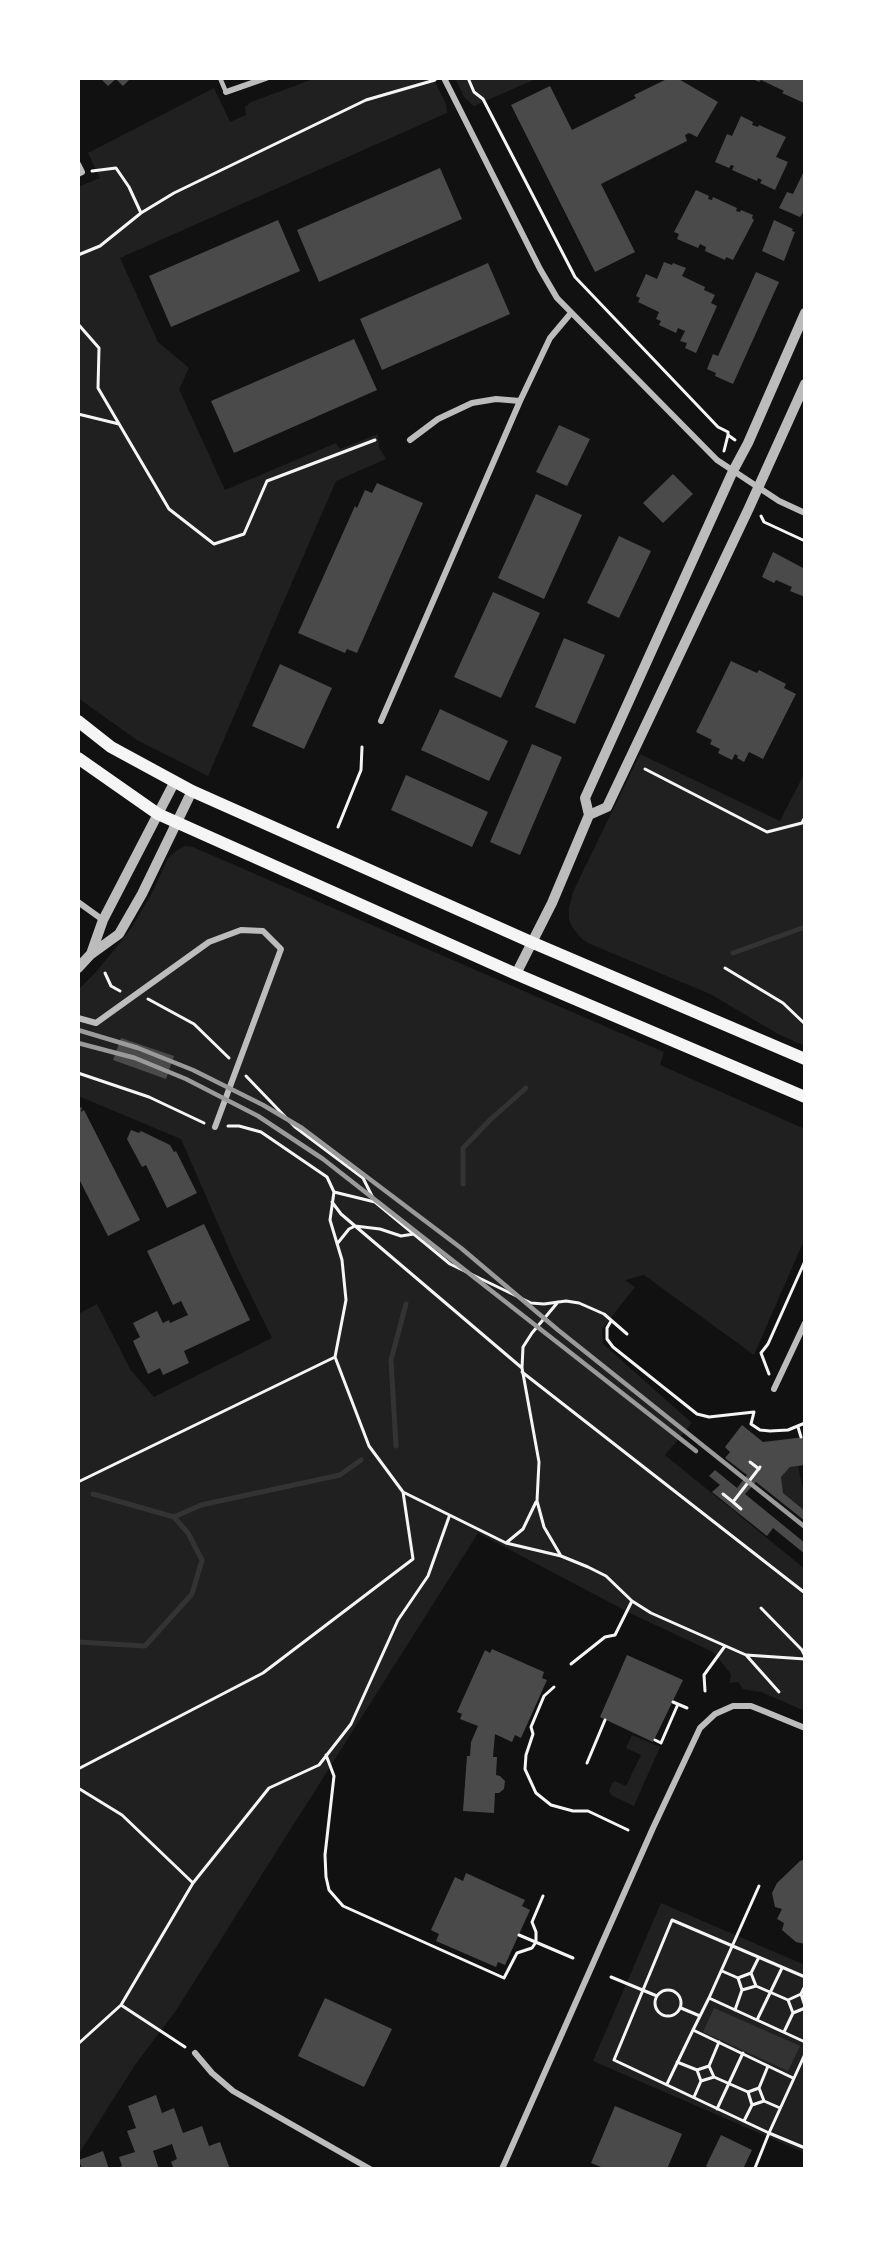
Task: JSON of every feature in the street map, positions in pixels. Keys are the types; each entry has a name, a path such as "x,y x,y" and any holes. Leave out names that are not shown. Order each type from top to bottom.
{"main road":[{"path":"78,721 111,747 174,783 531,942 805,1059"},
{"path":"78,758 158,814 516,974 805,1097"}],"street":[{"path":"226,92 266,78"},
{"path":"444,78 540,270 557,298 717,460 758,488 805,513"},
{"path":"78,164 80,173"},
{"path":"381,721 520,400 550,338 571,313"},
{"path":"516,974 552,903 589,815 585,798 805,313"},
{"path":"589,815 607,807 805,384"},
{"path":"410,440 438,419 472,403 496,399 520,400"},
{"path":"90,955 102,920 174,783"},
{"path":"78,968 90,955 119,934 142,894 192,791"},
{"path":"78,902 102,920"},
{"path":"78,1018 96,1023 209,942 241,930 263,931 281,949 215,1127"},
{"path":"774,1389 804,1327"},
{"path":"502,2169 653,1828 700,1728 715,1714 733,1706 766,1712 805,1728"},
{"path":"195,2053 212,2073 233,2091 370,2169"}],"lane":[{"path":"220,78 226,92"}],"path":[{"path":"468,78 474,92 483,99 575,277 718,427 728,432 728,435"},
{"path":"78,255 100,246 141,213 174,193 366,100 434,81"},
{"path":"80,173 116,168 129,187 141,213"},
{"path":"78,324 99,348 98,388 170,509 214,544 244,534 267,481 375,440"},
{"path":"78,414 119,424"},
{"path":"761,516 764,522 805,541"},
{"path":"338,827 361,770 362,747"},
{"path":"645,769 767,832 802,823 805,817"},
{"path":"726,968 783,1003 805,1024"},
{"path":"105,973 111,986 157,1002 194,1024 295,1127 363,1178 375,1202 450,1264 531,1303 566,1301 579,1303 604,1314 627,1335"},
{"path":"78,1073 149,1097 190,1118 215,1127 239,1126 261,1132 327,1177 334,1192 330,1220 342,1260 346,1300 335,1357 369,1446 403,1492 506,1543 561,1556 606,1576 632,1601 651,1613 746,1655 805,1658 802,1650 761,1608"},
{"path":"334,1192 375,1202"},
{"path":"332,1202 341,1214 522,1370 805,1593"},
{"path":"338,1244 349,1229 355,1226 380,1229 401,1236 414,1234"},
{"path":"761,1353 768,1344 805,1261"},
{"path":"558,1302 532,1332 523,1347 522,1370 539,1462 537,1501 544,1527 561,1556"},
{"path":"612,1321 607,1328 607,1339 613,1347 697,1414 709,1417 754,1412 751,1424 760,1430 777,1432 805,1423"},
{"path":"78,1482 335,1357"},
{"path":"798,1426 801,1437"},
{"path":"733,1502 759,1468 750,1462"},
{"path":"78,1769 263,1673 413,1559 403,1492"},
{"path":"723,1494 741,1509"},
{"path":"506,1543 523,1529 537,1501"},
{"path":"78,2044 121,2005 193,1883 269,1788 319,1766 351,1724 398,1620 428,1576 450,1516"},
{"path":"571,1664 605,1637 615,1635 632,1601"},
{"path":"705,1691 704,1675 726,1646"},
{"path":"746,1655 779,1692"},
{"path":"554,1687 544,1696 531,1727 533,1734 526,1755 525,1769 533,1787 542,1800 551,1805 573,1811 588,1811 628,1830"},
{"path":"673,1702 687,1708"},
{"path":"655,1740 661,1743 678,1704"},
{"path":"586,1763 605,1720"},
{"path":"327,1755 334,1776 325,1855 326,1877 329,1890 343,1906 504,1978 516,1953 532,1948 536,1942 536,1932 532,1922 543,1896"},
{"path":"78,1788 122,1815 193,1883"},
{"path":"667,2084 722,1971 759,1886"},
{"path":"805,1977 672,1920 614,2060 805,2148"},
{"path":"519,1935 573,1958"},
{"path":"722,1971 738,1978 751,1973 759,1957"},
{"path":"757,2020 782,1967"},
{"path":"751,1973 756,1986 788,2000 801,1994 805,1986"},
{"path":"611,1977 657,1996"},
{"path":"735,2010 742,1990 738,1978"},
{"path":"742,1990 756,1986"},
{"path":"664,1990 672,1990 679,1995 681,2008 675,2015 662,2015 656,2009 657,1996 664,1990"},
{"path":"784,2032 793,2013 805,2007 801,1994"},
{"path":"709,1998 805,2042"},
{"path":"788,2000 793,2013"},
{"path":"121,2005 195,2053"},
{"path":"681,2008 700,2016"},
{"path":"693,2030 793,2078"},
{"path":"719,2042 709,2066 714,2077 748,2092 759,2088"},
{"path":"717,2109 743,2054"},
{"path":"758,2169 755,2168 769,2133 805,2054"},
{"path":"677,2062 697,2070 709,2066"},
{"path":"764,2101 759,2088 768,2066"},
{"path":"694,2097 701,2081 697,2070"},
{"path":"701,2081 714,2077"},
{"path":"744,2121 752,2104 748,2092"},
{"path":"752,2104 764,2101 780,2108"}],"shaded area":[{"path":"316,78 433,78 446,104 447,113 120,258 158,342 189,368 179,389 225,490 336,443 340,449 378,434 379,447 386,459 336,481 208,776 137,740 78,698 78,187 100,178 88,153 214,88 230,122 246,115 245,107 251,102"},
{"path":"455,78 538,78 474,106 464,97"},
{"path":"640,754 780,821 805,772 805,1046 780,1035 710,994 590,944 582,939 572,927 569,908 573,892"},
{"path":"185,846 193,847 664,1052 660,1065 805,1129 805,1238 754,1355 644,1275 625,1280 635,1287 602,1329 603,1344 692,1423 665,1455 805,1569 805,1711 761,1692 743,1689 738,1682 729,1683 731,1674 713,1652 630,1613 478,1533 175,2012 135,2065 78,2155 78,1314 97,1304 130,1369 154,1397 272,1338 235,1263 181,1139 78,1096 78,990 96,972 130,930 152,893 168,858"},
{"path":"798,1466 802,1486 805,1488 805,1511 783,1493 781,1477 790,1467"},
{"path":"632,1735 660,1747 634,1806 611,1795 609,1791 615,1781 626,1786 641,1755 626,1748"},
{"path":"661,1903 805,1965 805,2153 593,2061"},
{"path":"714,2008 800,2046 788,2071 703,2032"}],"building":[{"path":"100,78 131,78 123,86 116,79 108,86"},
{"path":"669,78 677,78 718,102 697,137 689,133 685,135 687,141 601,184 635,252 595,272 511,105 550,86 572,130 636,98 634,95"},
{"path":"750,78 805,78 805,101 804,103 782,93 784,91 761,80 759,82"},
{"path":"741,116 753,122 752,125 758,127 759,125 786,137 776,157 788,162 775,190 760,183 762,180 758,178 757,181 732,170 734,166 731,165 729,168 715,162 727,134 732,136"},
{"path":"440,168 462,219 319,282 297,230"},
{"path":"805,169 805,210 800,217 779,208 787,192 793,194"},
{"path":"696,190 709,196 708,199 712,200 713,197 737,208 736,211 741,210 753,215 754,220 733,260 726,257 725,260 705,251 706,247 700,244 698,248 677,239 679,234 674,232"},
{"path":"278,220 300,271 171,327 149,276"},
{"path":"774,220 795,232 784,261 762,251"},
{"path":"664,262 686,268 682,276 705,287 704,290 715,295 711,303 717,306 696,353 685,348 687,343 680,341 685,331 678,328 676,333 659,325 661,321 656,319 659,312 638,302 640,298 636,296 646,274 657,279"},
{"path":"488,263 510,314 382,370 360,319"},
{"path":"756,272 779,282 733,384 715,376 716,373 707,369 713,354 718,356"},
{"path":"354,339 377,390 234,453 211,401"},
{"path":"559,425 590,439 567,486 536,472"},
{"path":"673,474 693,494 663,523 643,503"},
{"path":"377,483 423,503 357,653 347,649 345,653 298,633 355,506 357,508 365,490 372,493"},
{"path":"536,494 582,515 544,599 498,578"},
{"path":"619,536 651,551 619,618 587,603"},
{"path":"773,552 805,569 805,597 790,591 792,587 776,580 774,583 762,577"},
{"path":"493,592 540,613 501,698 454,677"},
{"path":"564,638 605,655 575,724 535,707"},
{"path":"731,661 757,673 759,670 786,684 784,688 796,694 763,759 749,752 744,762 735,754 732,760 718,753 720,749 710,744 712,740 696,732"},
{"path":"280,664 332,688 304,749 252,726"},
{"path":"440,709 508,741 489,781 421,750"},
{"path":"532,744 562,757 520,855 490,842"},
{"path":"406,775 488,812 472,847 391,810"},
{"path":"121,1038 174,1056 166,1079 113,1060"},
{"path":"78,1106 82,1108 81,1112 84,1110 140,1220 108,1236 78,1177"},
{"path":"131,1130 139,1133 141,1131 170,1145 174,1152 176,1151 197,1193 167,1208 146,1165 142,1167 127,1139"},
{"path":"204,1224 250,1320 184,1351 189,1363 163,1375 160,1368 148,1374 133,1341 140,1337 133,1323 157,1311 163,1323 169,1320 170,1323 188,1315 181,1301 173,1305 147,1251"},
{"path":"742,1425 763,1442 805,1437 805,1465 790,1467 781,1477 783,1493 805,1511 805,1521 756,1482 745,1494 805,1543 805,1554 773,1528 767,1536 712,1492 720,1485 709,1476 715,1470 737,1488 747,1475 725,1458 730,1452 725,1447"},
{"path":"492,1649 544,1672 542,1678 547,1680 521,1738 515,1735 512,1742 495,1734 493,1757 497,1757 496,1775 505,1781 504,1789 495,1793 494,1813 463,1811 467,1756 470,1756 471,1742 478,1726 460,1719 462,1714 457,1712 485,1650 490,1653"},
{"path":"627,1655 683,1680 653,1742 600,1717"},
{"path":"805,1859 805,1944 796,1942 782,1930 784,1923 777,1919 782,1909 775,1907 772,1893 777,1883"},
{"path":"466,1873 525,1900 522,1906 530,1910 505,1965 498,1962 496,1967 436,1941 439,1934 431,1930 455,1877 463,1881"},
{"path":"325,1998 392,2029 364,2087 298,2056"},
{"path":"156,2095 162,2113 174,2108 183,2133 202,2126 209,2146 220,2142 230,2169 174,2169 171,2162 177,2159 172,2144 153,2151 159,2169 114,2169 122,2166 119,2157 135,2152 127,2131 136,2128 128,2106"},
{"path":"615,2106 682,2134 667,2169 606,2169 591,2163"},
{"path":"721,2135 752,2150 743,2169 711,2169 706,2166"},
{"path":"103,2151 109,2169 82,2169 79,2160"}],"waterway":[{"path":"733,953 805,927"},
{"path":"463,1184 463,1148 526,1088"},
{"path":"396,1446 391,1360 406,1304"},
{"path":"78,1642 145,1646 192,1594 202,1560 188,1533 174,1517 201,1505 340,1475 361,1460"},
{"path":"93,1494 174,1517"}],"railway":[{"path":"78,1030 138,1048 193,1070 263,1105 302,1128 461,1248 558,1330 805,1527"},
{"path":"78,1043 135,1058 186,1079 258,1116 323,1159 696,1451"}]}
